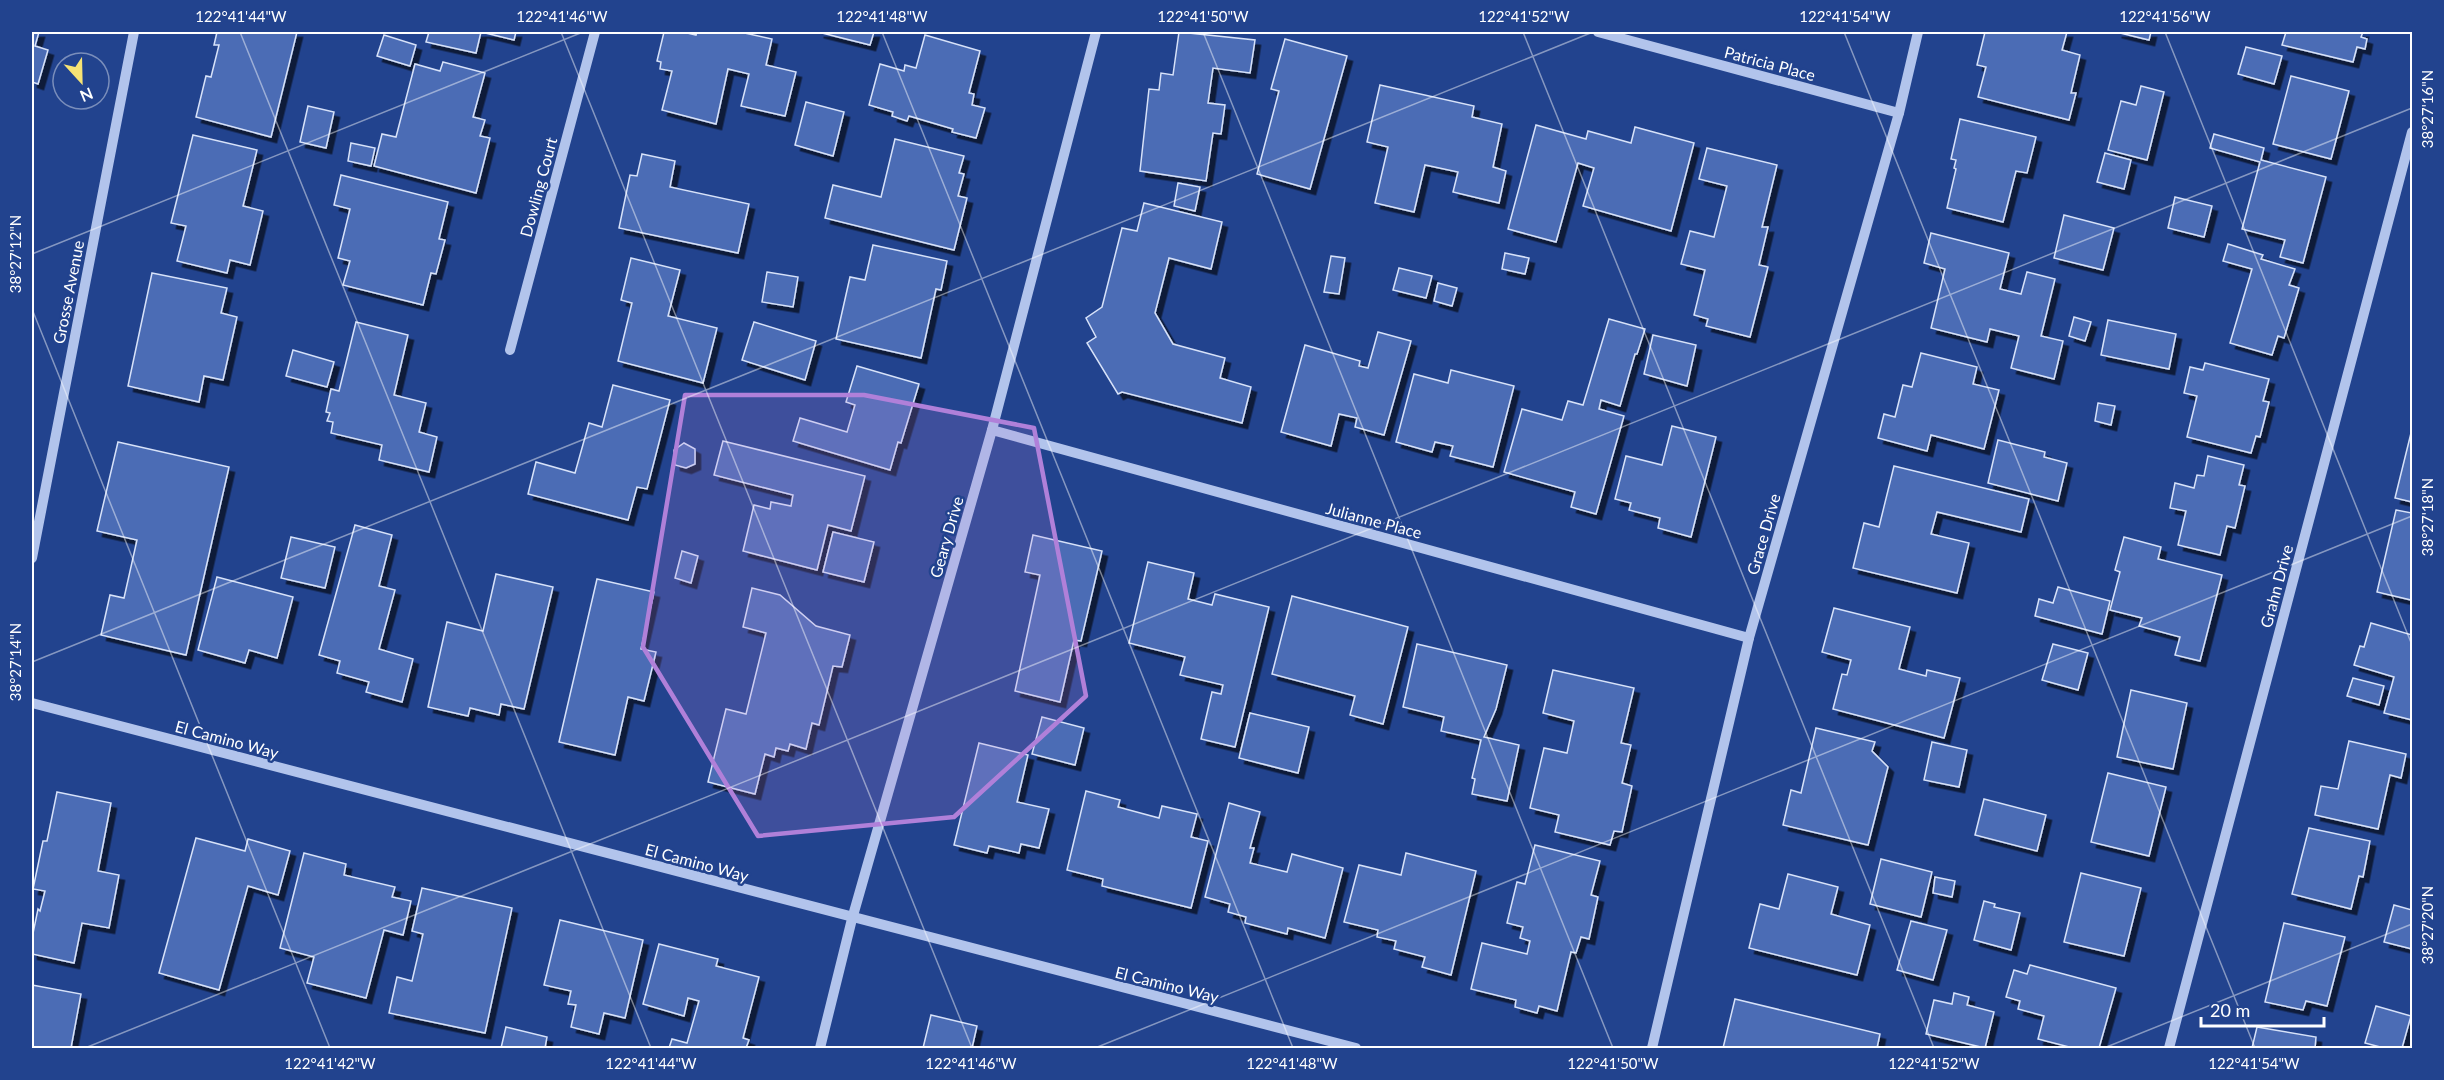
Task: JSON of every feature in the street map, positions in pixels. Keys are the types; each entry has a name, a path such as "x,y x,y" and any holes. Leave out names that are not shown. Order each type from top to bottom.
{"street":[{"name":"Grosse Avenue","path":"32,558 134,32"},
{"name":"Dowling Court","path":"510,350 595,32"},
{"name":"Geary Drive","path":"820,1048 852,919 992,430 1096,32"},
{"name":"Patricia Place","path":"1599,32 1899,113"},
{"name":"Grace Drive","path":"1652,1048 1749,638 1899,113 1918,32"},
{"name":"Grahn Drive","path":"2169,1048 2412,137"},
{"name":"Julianne Place","path":"992,430 1749,638"},
{"name":"El Camino Way","path":"32,703 852,919 1356,1048"}],"highlighted area":[{"path":"685,395 864,395 1034,428 1086,696 954,817 758,836 643,647"}],"building":[{"path":"32,32 39,32 35,46 48,50 38,84 32,82"},
{"path":"217,32 297,32 271,137 196,117 206,76 211,77 219,45 214,45"},
{"path":"429,32 481,32 476,53 426,42"},
{"path":"481,32 516,32 514,40"},
{"path":"664,32 696,35 697,32 740,32 772,39 766,65 796,72 785,116 741,106 749,74 728,69 716,124 662,110 672,71 660,69 661,62 657,61"},
{"path":"818,32 874,32 870,45"},
{"path":"1179,32 1255,40 1250,73 1213,68 1208,103 1225,105 1221,134 1213,133 1206,181 1140,171 1149,89 1159,90 1161,73 1173,75"},
{"path":"1985,32 2067,32 2062,50 2080,55 2071,93 2076,93 2069,120 1978,97 1986,67 1977,65"},
{"path":"2116,32 2151,32 2149,40"},
{"path":"2286,32 2363,32 2361,37 2367,39 2365,49 2357,47 2353,62 2282,45"},
{"path":"384,35 416,45 410,66 377,56"},
{"path":"925,35 980,51 969,93 974,94 972,105 985,108 976,138 909,116 907,121 892,116 893,112 869,105 880,64 904,71 905,65 916,68"},
{"path":"1285,39 1347,56 1310,189 1257,174 1279,91 1271,89"},
{"path":"2246,47 2282,56 2274,84 2238,74"},
{"path":"443,62 485,73 473,117 485,120 480,136 490,138 476,193 374,166 382,134 396,137 415,64 440,71"},
{"path":"2291,76 2349,91 2331,159 2273,144"},
{"path":"1380,85 1474,106 1472,117 1502,124 1493,167 1506,171 1499,203 1453,192 1458,172 1425,165 1414,212 1375,203 1388,147 1367,142"},
{"path":"2141,86 2164,92 2147,160 2108,150 2121,101 2136,105"},
{"path":"806,102 844,112 833,156 795,145"},
{"path":"308,106 334,112 326,148 300,142"},
{"path":"1960,119 2036,137 2027,173 2016,171 2003,222 1947,208 1956,169 1954,168 1956,160 1951,159"},
{"path":"1536,125 1586,139 1588,131 1631,143 1635,127 1694,143 1671,231 1583,206 1594,168 1578,163 1556,242 1508,229"},
{"path":"2214,134 2264,148 2261,160 2326,177 2303,263 2280,257 2285,240 2242,229 2260,162 2210,148"},
{"path":"193,135 257,150 243,206 263,211 250,265 230,260 227,273 177,261 186,226 171,223"},
{"path":"895,139 964,156 959,173 964,174 958,196 967,198 954,250 825,218 833,185 881,197"},
{"path":"351,143 375,148 371,166 348,161"},
{"path":"1707,148 1777,165 1762,227 1768,227 1759,265 1768,267 1750,337 1706,326 1708,319 1694,315 1705,270 1681,264 1690,231 1714,237 1727,186 1699,179"},
{"path":"2105,153 2131,160 2124,189 2097,182"},
{"path":"642,154 675,161 670,187 749,204 738,253 619,228 630,175 637,176"},
{"path":"341,175 448,202 439,239 445,240 436,274 431,273 423,305 343,285 350,261 338,258 350,209 334,205"},
{"path":"1178,183 1200,187 1195,211 1174,206"},
{"path":"2175,197 2212,206 2204,237 2168,228"},
{"path":"1144,203 1222,222 1211,269 1169,258 1155,313 1173,344 1225,358 1220,378 1251,387 1242,423 1122,392 1118,394 1087,343 1096,337 1086,318 1102,307 1122,228 1137,231"},
{"path":"2064,215 2114,228 2103,270 2054,258"},
{"path":"1931,233 2009,253 2000,289 2021,294 2027,272 2055,279 2041,336 2063,341 2054,379 2011,368 2019,336 1990,329 1987,342 1931,328 1945,269 1924,263"},
{"path":"2228,244 2263,255 2261,259 2295,269 2289,285 2299,288 2284,338 2278,336 2272,355 2230,343 2252,269 2223,261"},
{"path":"873,245 947,261 941,290 936,289 921,358 836,339 850,277 865,280"},
{"path":"1505,253 1529,258 1525,274 1502,269"},
{"path":"1331,256 1345,258 1339,294 1324,292"},
{"path":"631,258 680,270 668,316 717,328 703,383 618,361 632,303 621,300"},
{"path":"1399,268 1432,276 1426,298 1393,290"},
{"path":"767,272 798,277 793,307 762,302"},
{"path":"152,273 227,288 221,313 237,317 223,380 204,376 199,402 128,386"},
{"path":"1438,283 1457,288 1452,306 1434,301"},
{"path":"2074,317 2091,322 2085,341 2069,336"},
{"path":"1609,319 1645,329 1620,406 1601,400 1599,409 1624,416 1596,514 1571,507 1575,492 1504,472 1522,409 1562,420 1568,401 1583,405"},
{"path":"2108,320 2176,334 2169,369 2101,355"},
{"path":"356,322 408,335 394,395 426,403 419,432 437,437 429,472 379,460 382,445 331,433 333,422 327,421 330,413 326,412 331,389 339,391"},
{"path":"754,322 816,341 805,380 742,360"},
{"path":"1378,332 1411,341 1384,435 1355,427 1357,418 1339,414 1331,446 1281,432 1305,345 1360,361 1359,366 1368,368"},
{"path":"1653,335 1696,345 1687,386 1644,374"},
{"path":"293,350 334,362 327,387 286,376"},
{"path":"1921,353 1977,367 1973,384 1999,390 1984,449 1931,435 1927,451 1878,438 1884,414 1895,417 1903,385 1912,387"},
{"path":"2205,363 2269,379 2263,401 2269,402 2260,437 2256,436 2251,453 2187,437 2197,396 2184,393 2190,367 2203,370"},
{"path":"857,366 919,384 890,470 793,441 800,418 847,432 855,405 846,402"},
{"path":"1451,370 1514,386 1493,467 1450,456 1453,446 1435,442 1432,452 1396,442 1414,374 1448,383"},
{"path":"613,385 670,400 647,489 637,487 628,520 528,494 536,462 575,473 589,423 602,427"},
{"path":"2098,403 2115,406 2111,425 2095,421"},
{"path":"1672,426 1716,437 1691,537 1658,528 1660,518 1629,510 1631,503 1615,499 1626,456 1662,465"},
{"path":"2412,429 2412,502 2395,498"},
{"path":"1998,440 2045,452 2044,457 2067,463 2058,501 1988,483"},
{"path":"723,441 865,476 851,531 828,525 817,570 743,551 754,505 770,509 771,502 791,506 793,495 714,475"},
{"path":"118,442 229,467 186,655 101,635 110,595 124,598 137,540 97,531"},
{"path":"684,443 695,449 695,464 686,468 675,465 674,450"},
{"path":"2208,456 2244,465 2239,485 2245,486 2235,528 2227,526 2220,555 2178,545 2186,511 2170,508 2175,483 2194,488 2197,475 2204,476"},
{"path":"1894,466 2029,499 2021,532 1937,512 1931,534 1969,543 1957,593 1853,568 1864,523 1879,527"},
{"path":"2396,510 2412,513 2411,600 2377,592"},
{"path":"355,525 392,535 379,586 395,590 379,649 413,659 402,702 366,692 369,682 337,673 340,661 319,655"},
{"path":"833,532 874,542 864,582 823,572"},
{"path":"1033,535 1102,551 1081,641 1074,640 1060,702 1015,691 1040,575 1025,572"},
{"path":"291,537 335,547 325,588 281,578"},
{"path":"2124,537 2161,547 2158,559 2222,575 2200,661 2175,655 2180,637 2139,626 2142,618 2110,610 2120,572 2115,570"},
{"path":"682,551 698,556 691,583 675,578"},
{"path":"1148,562 1194,573 1188,599 1212,605 1215,594 1269,607 1235,747 1201,739 1212,692 1221,694 1223,685 1180,675 1185,657 1129,643"},
{"path":"496,574 553,587 524,709 501,704 499,715 470,708 468,716 428,707 447,622 483,631"},
{"path":"217,577 293,597 277,658 249,650 245,663 198,650"},
{"path":"597,579 654,592 641,649 656,652 644,701 628,697 615,755 559,742"},
{"path":"2058,587 2110,601 2102,634 2035,616 2039,599 2053,603"},
{"path":"752,588 780,595 816,626 850,635 842,667 833,666 819,725 812,723 806,749 790,744 788,751 776,748 774,757 765,754 755,794 708,782 726,709 746,714 766,633 743,627"},
{"path":"1292,596 1408,627 1383,724 1350,715 1355,696 1272,674"},
{"path":"1834,608 1910,627 1899,669 1926,676 1927,670 1960,678 1944,738 1833,709 1842,674 1847,675 1851,660 1822,652"},
{"path":"2371,623 2412,635 2412,720 2384,713 2394,677 2354,665 2360,646 2364,647"},
{"path":"1417,644 1507,665 1496,709 1484,737 1519,745 1507,801 1472,794 1475,779 1472,778 1481,740 1441,731 1444,717 1403,707"},
{"path":"2053,644 2088,653 2078,690 2042,680"},
{"path":"1553,670 1634,688 1621,743 1631,745 1622,783 1632,786 1622,832 1614,831 1610,845 1555,832 1559,815 1530,808 1544,748 1567,753 1574,721 1543,713"},
{"path":"2353,678 2384,686 2379,705 2347,696"},
{"path":"2131,690 2187,703 2173,769 2117,757"},
{"path":"1250,713 1309,727 1298,773 1239,758"},
{"path":"1042,717 1084,728 1075,765 1032,754"},
{"path":"1816,728 1875,742 1872,751 1888,767 1868,845 1783,825 1791,790 1801,793"},
{"path":"2349,741 2406,754 2401,778 2390,775 2378,829 2315,815 2321,786 2338,789"},
{"path":"1932,742 1967,750 1959,787 1924,780"},
{"path":"979,743 1028,755 1017,802 1049,809 1039,848 1021,844 1019,853 989,846 987,853 954,845"},
{"path":"2108,773 2166,787 2149,856 2091,842"},
{"path":"1086,791 1120,800 1118,807 1159,818 1162,806 1197,814 1191,837 1208,841 1191,908 1102,886 1103,879 1067,870"},
{"path":"57,792 111,803 98,871 119,875 109,928 82,923 74,963 32,954 32,938 38,909 40,911 45,891 33,889 43,841 47,841"},
{"path":"1984,799 2046,815 2037,851 1975,835"},
{"path":"1229,803 1260,812 1250,848 1254,848 1250,863 1287,872 1292,854 1343,868 1325,938 1288,928 1287,934 1245,923 1246,917 1228,912 1230,904 1205,897"},
{"path":"2309,828 2370,841 2363,877 2359,876 2351,909 2292,894"},
{"path":"196,838 245,851 248,839 290,851 278,895 248,886 219,990 159,973"},
{"path":"1535,845 1600,861 1591,895 1598,897 1589,939 1581,937 1576,953 1571,952 1557,1011 1539,1006 1537,1013 1515,1007 1516,1000 1471,989 1482,943 1527,954 1530,941 1520,938 1523,927 1507,923 1517,882 1525,884"},
{"path":"304,853 346,864 344,875 395,887 392,897 411,901 403,935 384,930 366,998 307,983 314,957 280,948"},
{"path":"1406,853 1476,871 1451,975 1422,967 1425,957 1394,949 1396,941 1377,937 1378,930 1344,922 1359,865 1401,875"},
{"path":"1881,859 1932,872 1921,917 1870,904"},
{"path":"2081,873 2141,888 2124,956 2064,942"},
{"path":"1788,874 1838,887 1831,914 1870,925 1857,975 1749,948 1760,904 1779,909"},
{"path":"1935,877 1955,881 1952,897 1933,893"},
{"path":"422,888 512,908 485,1033 389,1013 397,977 412,981 423,934 412,931"},
{"path":"1984,901 1995,904 1994,907 2020,913 2011,950 1974,940"},
{"path":"2394,905 2412,910 2412,949 2384,942"},
{"path":"560,920 643,940 625,1018 604,1013 599,1034 571,1027 576,1005 568,1004 571,991 544,985"},
{"path":"1911,921 1947,930 1933,980 1897,970"},
{"path":"2284,923 2345,937 2327,1006 2306,1001 2303,1010 2265,1002"},
{"path":"659,944 718,959 716,966 759,977 743,1038 749,1040 746,1048 669,1048 672,1039 687,1043 699,1001 688,998 684,1016 643,1004"},
{"path":"2030,965 2116,988 2099,1048 2073,1048 2038,1039 2044,1016 2018,1009 2020,1001 2006,997 2014,970 2027,974"},
{"path":"32,985 81,994 71,1048 32,1048"},
{"path":"1954,993 1969,997 1967,1005 1994,1012 1985,1048 1926,1034 1934,1000 1952,1004"},
{"path":"1735,999 1880,1034 1877,1048 1723,1048"},
{"path":"2376,1006 2411,1016 2402,1048 2384,1048 2365,1043"},
{"path":"931,1015 977,1026 972,1048 923,1048"},
{"path":"506,1027 547,1037 545,1048 501,1048"},
{"path":"2257,1027 2316,1037 2315,1048 2252,1048"}]}
